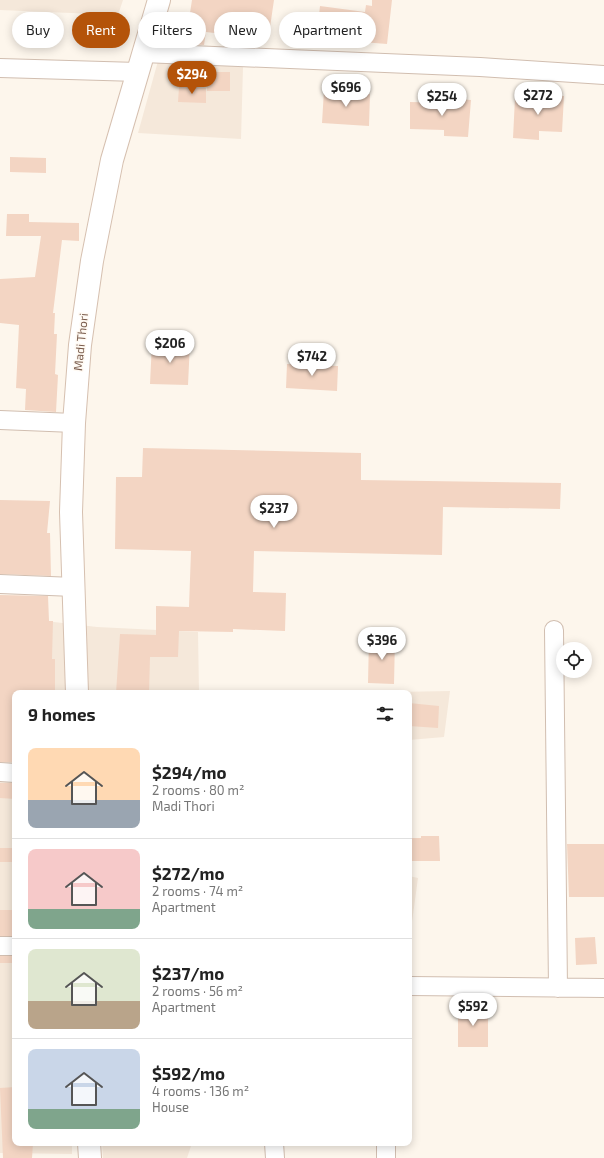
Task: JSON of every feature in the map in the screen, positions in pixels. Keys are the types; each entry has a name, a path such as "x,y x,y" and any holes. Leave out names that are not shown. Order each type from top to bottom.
{"main road":[{"name":"Madi Thori","path":"77,690 71,512 74,423 80,345 92,261 112,160 159,0"},
{"path":"89,1146 90,1158"}],"street":[{"path":"0,68 140,62 480,67 604,75"},
{"path":"0,420 74,423"},
{"path":"0,584 74,587"},
{"path":"554,630 558,988"},
{"path":"0,772 12,773"},
{"path":"0,946 12,946"},
{"path":"412,986 604,988"},
{"path":"274,1146 275,1158"},
{"path":"386,1146 386,1158"}],"shaded area":[{"path":"0,0 123,0 119,12 72,13 0,10"},
{"path":"158,61 243,67 241,139 138,133"},
{"path":"0,617 97,627 198,632 199,690 12,690 12,1146 72,1146 72,1154 0,1153"},
{"path":"450,691 444,737 412,740 412,692"},
{"path":"412,877 418,878 412,922"},
{"path":"102,1146 191,1146 187,1158 103,1158"}],"building":[{"path":"192,0 274,0 271,20 271,12 214,12 214,33 206,32 206,12 190,12"},
{"path":"372,0 392,0 387,44 376,43 376,12 365,12 366,5 372,6"},
{"path":"320,6 365,12 319,12"},
{"path":"208,72 230,72 230,91 207,91"},
{"path":"179,87 206,88 206,103 178,102"},
{"path":"324,90 346,91 346,94 370,94 369,126 322,123"},
{"path":"527,93 564,96 562,132 539,131 539,140 513,138 515,98 526,99"},
{"path":"447,98 471,100 468,137 444,136 444,130 410,129 410,102 446,103"},
{"path":"10,157 46,158 46,173 10,172"},
{"path":"7,214 29,214 29,222 79,223 79,241 62,240 53,313 55,313 54,334 57,334 55,374 58,375 56,412 25,410 26,389 16,388 19,325 0,323 0,279 35,277 41,236 6,236"},
{"path":"152,342 190,343 188,385 150,384"},
{"path":"287,364 338,366 337,391 286,388"},
{"path":"143,448 361,453 361,480 561,483 560,509 443,507 442,555 254,551 253,592 286,593 285,631 233,629 233,632 179,631 178,657 150,657 149,690 116,690 120,634 156,635 156,606 189,607 191,551 115,549 116,477 142,477"},
{"path":"0,500 50,501 47,533 50,533 51,576 0,574"},
{"path":"0,595 48,596 49,621 53,621 52,659 55,659 55,690 12,690 12,762 0,762"},
{"path":"369,638 395,639 394,684 368,683"},
{"path":"412,703 439,706 438,728 412,726"},
{"path":"0,783 12,783 12,799 0,798"},
{"path":"421,836 439,836 440,861 412,861 412,838 421,838"},
{"path":"567,844 604,844 604,897 569,897"},
{"path":"0,848 12,848 12,862 0,862"},
{"path":"0,910 12,910 12,936 0,936"},
{"path":"595,937 597,964 576,965 575,938"},
{"path":"0,956 12,956 12,963 0,963"},
{"path":"488,1006 488,1047 458,1047 458,1007"},
{"path":"12,1087 12,1146 33,1146 32,1158 3,1158 0,1088"}]}
